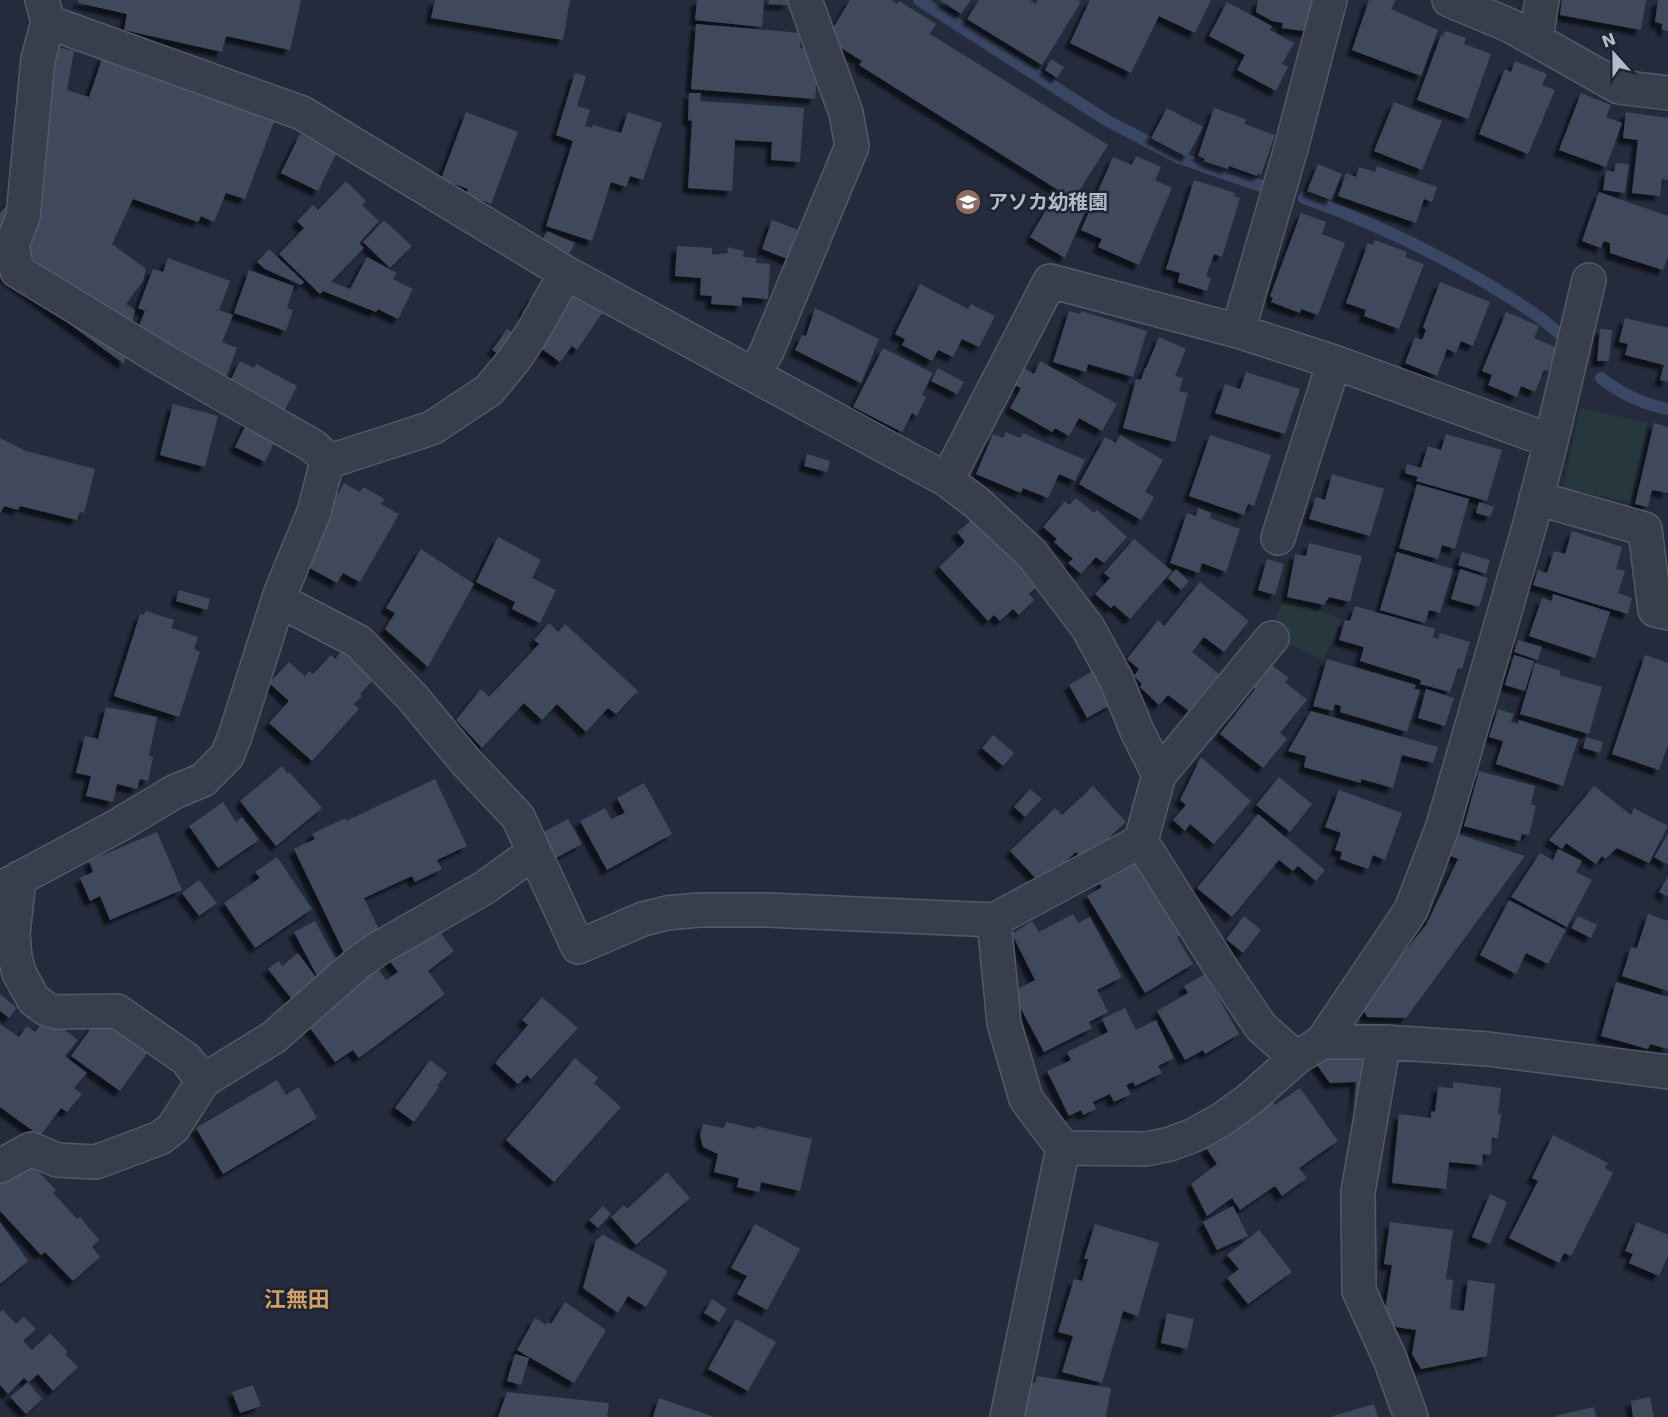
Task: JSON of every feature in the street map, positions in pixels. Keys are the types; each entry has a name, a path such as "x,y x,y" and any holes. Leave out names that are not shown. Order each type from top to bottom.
{"street":[{"path":"754,374 766,351 852,146 846,113 804,0"},
{"path":"1238,331 1290,152 1330,0"},
{"path":"1449,0 1510,26 1619,87 1668,93"},
{"path":"1536,40 1542,0"},
{"path":"329,461 313,446 168,363 17,271 12,245 23,217 38,59 45,11 302,113 566,273 947,480 977,503 1032,554 1088,628 1116,679 1137,731 1159,775"},
{"path":"203,1081 186,1059 117,1011 57,1012 46,1009 34,1000 19,973 15,957 10,884 174,792 203,780 227,756 278,602 314,512 327,462 432,428 489,390 531,335 566,273"},
{"path":"1063,1148 1146,1149 1170,1144 1194,1135 1221,1120 1309,1050 1411,909 1443,826 1536,498 1589,280"},
{"path":"947,480 1050,281 1238,331 1334,362 1551,441"},
{"path":"1278,538 1334,362"},
{"path":"1536,498 1645,529 1655,610 1668,612"},
{"path":"278,602 358,642 413,698 467,763 518,817 578,947 643,919 667,912 767,910 994,920 1141,841 1159,775 1272,638"},
{"path":"1141,841 1222,971 1261,1027 1309,1050 1384,1042 1488,1049 1668,1072"},
{"path":"0,1166 31,1149 57,1161 96,1162 160,1138 173,1128 203,1081 274,1037 359,962 484,888 534,852"},
{"path":"994,920 1004,1023 1026,1099 1063,1148 1008,1417"},
{"path":"1384,1042 1358,1192 1359,1291 1390,1359 1411,1417"}],"shaded area":[{"path":"1580,408 1648,423 1630,502 1563,488"},
{"path":"1285,598 1342,619 1324,660 1267,635"}],"building":[{"path":"78,0 301,0 290,50 226,36 222,52 124,30 127,14 79,3"},
{"path":"435,0 570,0 563,40 431,18"},
{"path":"697,0 764,0 762,27 695,20"},
{"path":"769,0 789,0 788,5 768,4"},
{"path":"850,0 891,0 897,4 899,1 936,24 930,34 1108,145 1074,199 1087,207 1065,258 1030,237 1058,190 859,65 862,61 838,46 833,28"},
{"path":"940,0 971,0 961,14"},
{"path":"979,0 1030,0 1035,4 1038,0 1078,0 1081,2 1042,65 967,19"},
{"path":"1090,0 1211,0 1195,33 1159,16 1131,73 1070,43"},
{"path":"1258,0 1315,0 1311,32 1282,28 1283,23 1272,21 1256,12"},
{"path":"1369,0 1396,0 1391,9 1438,30 1421,76 1352,50"},
{"path":"1562,0 1646,0 1641,30 1560,15"},
{"path":"1658,0 1668,0 1668,31 1662,30 1662,24 1655,22"},
{"path":"1227,2 1272,26 1270,30 1294,43 1282,64 1288,67 1276,91 1237,70 1245,55 1209,36"},
{"path":"696,24 801,33 800,48 811,48 811,69 818,69 815,99 691,89"},
{"path":"1445,31 1466,38 1464,44 1491,54 1468,119 1417,100 1441,35 1443,36"},
{"path":"52,46 74,51 67,90 89,97 103,56 242,106 274,122 245,199 226,193 214,222 201,216 198,222 133,199 112,244 146,269 143,281 126,304 135,310 124,364 0,273 0,213 17,192"},
{"path":"1051,59 1064,67 1057,78 1045,70"},
{"path":"1515,61 1547,74 1542,85 1555,90 1528,154 1479,134 1505,69 1511,72"},
{"path":"575,73 586,76 577,106 590,110 585,126 592,128 593,125 621,133 628,112 662,123 643,180 630,176 626,187 611,182 592,241 546,226 573,141 556,135"},
{"path":"689,93 701,93 700,101 804,108 800,162 771,160 772,142 735,140 732,191 688,188 692,121 688,120"},
{"path":"1581,93 1611,105 1606,117 1622,123 1606,167 1559,150"},
{"path":"1394,102 1442,121 1422,170 1374,151"},
{"path":"1167,108 1203,127 1187,157 1151,138"},
{"path":"1214,108 1246,119 1244,124 1275,135 1261,175 1258,173 1257,176 1229,166 1228,169 1204,161 1205,159 1198,156"},
{"path":"466,112 518,132 491,204 466,195 468,189 441,179"},
{"path":"1626,112 1668,118 1668,180 1662,179 1660,196 1632,193 1638,140 1623,138"},
{"path":"300,134 337,152 318,191 281,173"},
{"path":"1136,156 1161,167 1155,180 1172,188 1139,265 1098,247 1102,239 1081,230 1113,157 1132,165"},
{"path":"1616,163 1629,164 1625,193 1603,190 1606,170 1614,172"},
{"path":"1318,164 1342,174 1331,200 1307,191"},
{"path":"1377,166 1437,187 1432,202 1424,199 1416,223 1338,196 1346,173 1356,177 1359,167 1375,172"},
{"path":"1194,180 1235,193 1234,196 1240,198 1222,257 1214,254 1206,276 1211,278 1207,291 1178,282 1180,273 1166,269"},
{"path":"346,181 366,201 362,205 379,221 359,243 364,248 331,282 350,289 367,257 397,273 393,279 413,289 398,319 378,309 376,312 323,291 320,294 279,254 304,228 297,221 313,205 318,210"},
{"path":"1599,192 1668,216 1668,256 1663,270 1610,253 1610,243 1604,241 1601,248 1582,241"},
{"path":"1301,213 1326,222 1322,234 1345,243 1318,315 1301,309 1300,313 1271,302 1273,298 1270,296"},
{"path":"384,220 412,246 390,268 363,242"},
{"path":"772,220 801,231 790,260 762,249"},
{"path":"547,231 575,243 569,254 542,241"},
{"path":"1375,240 1407,252 1405,257 1424,264 1399,329 1364,316 1366,310 1346,303 1368,243 1373,245"},
{"path":"677,246 712,248 712,255 728,253 727,247 744,251 743,257 756,258 756,263 770,264 768,299 742,297 742,306 711,304 712,296 700,295 701,278 675,276"},
{"path":"269,249 304,282 301,285 265,269 257,262"},
{"path":"168,258 230,281 219,310 233,315 222,342 237,348 225,380 131,345 145,311 138,308 153,269 163,272"},
{"path":"249,270 294,286 287,308 293,310 286,331 234,313"},
{"path":"1440,282 1490,302 1473,346 1461,341 1456,353 1447,349 1437,376 1405,363 1415,337 1422,340 1426,330 1423,327"},
{"path":"920,284 968,309 971,304 995,316 979,347 962,339 953,357 938,350 932,361 902,345 905,339 895,334"},
{"path":"576,290 605,309 577,350 572,346 560,362 524,336 508,360 492,350 507,329 514,334 527,315 523,312 534,296"},
{"path":"815,308 879,339 861,383 795,350 802,335 806,336"},
{"path":"1069,311 1080,314 1081,311 1147,331 1133,377 1088,364 1086,372 1053,362"},
{"path":"1506,312 1539,326 1534,338 1558,348 1548,371 1544,370 1535,392 1521,386 1517,397 1488,385 1492,375 1482,371"},
{"path":"1625,318 1668,328 1668,382 1660,380 1664,365 1625,355 1628,344 1619,342"},
{"path":"1600,329 1612,330 1609,361 1597,361"},
{"path":"1159,337 1186,349 1175,376 1183,378 1179,391 1188,393 1175,442 1123,428 1136,379 1141,380"},
{"path":"883,348 933,373 922,395 926,397 917,416 912,413 902,432 853,407"},
{"path":"240,361 254,368 256,364 297,386 284,412 229,383"},
{"path":"1040,361 1117,404 1102,431 1079,418 1069,436 1055,428 1052,432 1010,408 1021,388 1015,385 1024,368 1034,374"},
{"path":"938,368 964,382 957,394 931,381"},
{"path":"1246,372 1300,389 1285,434 1215,413 1225,384 1240,389"},
{"path":"173,404 218,416 205,467 160,455"},
{"path":"248,420 278,434 265,462 235,447"},
{"path":"1654,423 1668,427 1668,493 1652,490 1648,507 1635,504"},
{"path":"1006,432 1020,438 1023,433 1085,460 1075,481 1059,474 1048,498 1023,488 1021,493 976,474 993,434 1003,438"},
{"path":"1446,434 1502,450 1487,501 1416,481 1418,477 1405,473 1407,464 1421,468 1428,446 1441,450"},
{"path":"1120,435 1163,460 1145,492 1154,497 1141,520 1079,484 1105,437 1116,443"},
{"path":"1210,435 1271,455 1254,506 1248,504 1244,515 1189,496"},
{"path":"0,438 26,451 95,469 84,513 80,512 77,520 20,506 18,510 4,506 0,514"},
{"path":"807,454 830,461 827,472 804,466"},
{"path":"1332,474 1384,489 1370,536 1309,519 1316,497 1325,500"},
{"path":"344,483 360,492 363,487 385,499 381,504 399,514 360,582 343,573 337,583 306,566 305,552"},
{"path":"1417,484 1469,499 1455,549 1442,545 1438,559 1399,548"},
{"path":"1076,498 1094,513 1097,510 1127,537 1104,563 1096,557 1081,574 1068,563 1073,559 1054,542 1057,539 1043,527 1065,501 1069,505"},
{"path":"1479,502 1494,507 1490,517 1476,513"},
{"path":"1198,508 1211,513 1210,518 1240,529 1226,572 1202,563 1199,573 1170,563 1187,513 1196,516"},
{"path":"979,514 1042,582 1029,594 1034,600 1019,615 1013,609 1000,621 994,615 988,621 939,567 965,542 957,532"},
{"path":"1572,531 1622,547 1616,569 1625,571 1618,593 1632,598 1628,614 1533,585 1538,570 1547,573 1554,551 1565,554"},
{"path":"498,537 541,560 532,578 556,590 540,623 512,609 515,602 476,582"},
{"path":"1134,539 1172,571 1130,619 1114,605 1111,608 1095,594 1110,578 1104,573"},
{"path":"1309,543 1362,556 1350,602 1329,597 1324,605 1287,597 1295,554 1306,556"},
{"path":"421,549 474,584 428,667 385,629 395,613 386,608"},
{"path":"1397,552 1453,569 1440,613 1429,610 1425,623 1380,610"},
{"path":"1462,552 1490,560 1486,574 1458,565"},
{"path":"1267,559 1284,564 1275,595 1258,590"},
{"path":"1176,569 1189,581 1181,590 1168,578"},
{"path":"1460,569 1488,578 1479,607 1451,599"},
{"path":"1200,582 1249,621 1224,652 1204,637 1192,652 1219,674 1189,711 1168,695 1159,705 1140,687 1142,684 1134,676 1139,669 1127,659 1158,620 1164,626"},
{"path":"179,590 210,599 207,610 176,601"},
{"path":"1553,594 1610,612 1595,658 1529,636 1542,598 1552,601"},
{"path":"1355,606 1435,629 1433,637 1438,639 1440,633 1470,642 1462,669 1458,668 1450,692 1420,684 1421,680 1360,661 1364,647 1339,640 1345,620 1350,621"},
{"path":"146,611 174,620 171,628 198,637 194,649 200,652 179,717 114,696 140,614 144,615"},
{"path":"549,623 558,632 565,624 638,691 616,714 608,708 586,732 557,704 542,720 524,703 482,748 456,720 481,689 489,697 539,644 534,640"},
{"path":"1518,640 1542,647 1538,660 1514,652"},
{"path":"343,649 375,678 354,704 359,709 312,761 269,723 289,701 269,683 289,662 305,676 309,671 313,674 331,655 335,659"},
{"path":"1514,655 1534,661 1525,691 1505,685"},
{"path":"1645,655 1668,663 1668,745 1659,770 1612,754"},
{"path":"1327,659 1416,685 1414,689 1420,690 1407,732 1340,712 1341,706 1335,704 1333,711 1313,706"},
{"path":"1535,663 1561,671 1559,675 1602,687 1589,734 1520,714"},
{"path":"1272,665 1289,678 1285,682 1307,700 1280,733 1287,739 1263,768 1220,734 1255,689 1252,686 1266,667 1269,668"},
{"path":"1093,671 1112,704 1087,718 1069,685"},
{"path":"1426,689 1454,698 1445,726 1418,718"},
{"path":"106,707 157,717 149,756 153,757 148,781 140,779 137,789 117,784 113,802 86,796 91,776 76,773 85,736 98,739"},
{"path":"1498,709 1514,714 1511,722 1518,724 1519,720 1578,739 1563,786 1496,764 1503,741 1489,737"},
{"path":"1311,711 1438,747 1433,763 1402,755 1393,788 1361,779 1361,783 1304,767 1306,756 1288,751"},
{"path":"993,735 1014,753 1003,766 982,748"},
{"path":"1586,737 1603,742 1600,753 1583,748"},
{"path":"1201,757 1251,801 1214,844 1190,824 1185,831 1173,820 1186,805 1180,800"},
{"path":"282,766 322,808 276,846 240,801"},
{"path":"1479,771 1535,786 1531,804 1536,806 1529,835 1522,834 1520,841 1464,826"},
{"path":"1279,777 1312,804 1290,832 1256,805"},
{"path":"435,779 467,846 437,860 442,869 415,882 412,876 364,898 381,934 344,953 294,849 315,839 312,834 345,818 346,821"},
{"path":"644,783 672,834 607,870 580,821 605,808 611,819 625,813 617,798"},
{"path":"1093,786 1126,822 1084,861 1076,852 1039,882 1010,851 1055,808 1062,815"},
{"path":"1594,786 1631,815 1634,808 1668,826 1649,863 1617,848 1605,859 1602,856 1596,864 1566,843 1562,849 1549,840"},
{"path":"1030,789 1042,799 1025,817 1014,807"},
{"path":"1339,790 1402,813 1385,860 1373,855 1368,869 1340,859 1342,852 1335,850 1341,833 1325,827"},
{"path":"223,802 236,822 242,817 259,840 218,868 189,826"},
{"path":"1258,814 1325,870 1316,881 1298,866 1293,871 1279,860 1232,917 1197,888"},
{"path":"568,819 582,844 554,859 540,834"},
{"path":"157,832 182,890 110,920 100,896 90,901 80,878 93,872 89,861"},
{"path":"1458,834 1525,856 1406,1018 1367,1017 1361,1006 1426,925 1458,859 1451,856"},
{"path":"1668,834 1668,865 1654,857"},
{"path":"1558,849 1582,861 1576,872 1592,880 1567,927 1511,897 1540,853 1553,860"},
{"path":"277,857 312,909 255,948 224,903 260,878 255,872"},
{"path":"1134,863 1163,908 1167,905 1183,933 1177,937 1193,964 1145,993 1087,896 1102,887 1099,883"},
{"path":"1668,876 1668,897 1659,892"},
{"path":"199,880 217,903 199,916 182,893"},
{"path":"1509,900 1566,930 1548,964 1526,953 1516,974 1480,955"},
{"path":"1073,914 1078,923 1090,917 1122,977 1097,990 1108,1012 1089,1022 1092,1028 1044,1052 1012,992 1035,980 1012,934 1032,921 1039,932"},
{"path":"1648,914 1668,921 1668,991 1622,976 1631,947 1637,948"},
{"path":"1244,916 1261,930 1243,953 1226,939"},
{"path":"1578,916 1597,925 1591,938 1571,928"},
{"path":"315,921 338,963 317,976 294,932"},
{"path":"434,924 454,951 428,971 445,994 359,1058 353,1050 335,1062 307,1024 376,966 386,980 398,972 388,959"},
{"path":"298,953 318,980 294,1002 268,969 279,961 282,966"},
{"path":"1205,974 1239,1034 1205,1054 1203,1050 1185,1060 1157,1011 1188,993 1184,986"},
{"path":"1616,982 1668,997 1668,1049 1650,1044 1648,1049 1601,1036"},
{"path":"0,994 17,1008 9,1018 0,1011"},
{"path":"542,997 578,1028 531,1079 527,1075 518,1084 495,1063 528,1025 522,1020"},
{"path":"1125,1008 1136,1030 1156,1020 1174,1058 1158,1066 1162,1073 1135,1086 1133,1082 1126,1085 1131,1094 1114,1102 1110,1094 1093,1102 1096,1109 1083,1115 1081,1110 1069,1116 1047,1071 1071,1060 1067,1052 1108,1032 1102,1019"},
{"path":"47,1017 78,1040 65,1056 87,1073 74,1088 82,1094 67,1112 61,1108 40,1136 0,1107 0,1024 19,1037 27,1026 35,1032"},
{"path":"99,1017 148,1052 120,1091 71,1056"},
{"path":"1346,1055 1364,1058 1353,1126 1356,1082 1330,1083 1314,1061"},
{"path":"575,1058 598,1078 594,1083 621,1107 554,1182 506,1140"},
{"path":"430,1060 447,1073 414,1122 395,1108"},
{"path":"277,1080 286,1095 299,1087 317,1118 223,1174 196,1128"},
{"path":"1453,1082 1501,1088 1498,1138 1492,1138 1491,1155 1483,1154 1482,1165 1449,1162 1446,1189 1392,1183 1399,1114 1431,1118 1431,1111 1435,1112 1438,1087 1453,1088"},
{"path":"1300,1088 1338,1141 1299,1168 1307,1178 1282,1196 1275,1186 1240,1210 1232,1198 1207,1216 1191,1184 1217,1164 1206,1148 1272,1101 1275,1105"},
{"path":"726,1122 756,1129 756,1126 812,1139 800,1191 761,1182 759,1192 737,1187 739,1178 714,1172 718,1154 703,1147 700,1135 703,1124 724,1128"},
{"path":"1553,1135 1608,1163 1605,1168 1613,1173 1571,1256 1564,1253 1559,1263 1509,1238 1538,1181 1532,1178"},
{"path":"28,1161 56,1190 53,1193 77,1219 80,1217 99,1240 92,1247 100,1257 73,1281 45,1252 41,1255 0,1211 0,1177"},
{"path":"667,1172 690,1198 636,1245 611,1217 624,1205 627,1209"},
{"path":"1490,1194 1507,1202 1490,1244 1472,1237"},
{"path":"603,1206 611,1214 598,1228 589,1220"},
{"path":"1233,1206 1248,1236 1217,1250 1203,1222"},
{"path":"0,1222 28,1261 0,1284"},
{"path":"1390,1222 1453,1230 1446,1279 1453,1280 1450,1309 1464,1311 1468,1280 1495,1284 1487,1356 1421,1369 1412,1354 1416,1330 1383,1325 1392,1265 1384,1264"},
{"path":"1637,1222 1668,1235 1668,1255 1659,1276 1629,1263 1633,1254 1625,1251"},
{"path":"755,1224 800,1249 767,1310 737,1294 747,1276 731,1268"},
{"path":"1095,1224 1159,1243 1138,1316 1123,1311 1102,1383 1062,1372 1073,1336 1058,1332 1074,1279 1082,1281 1088,1259 1084,1259"},
{"path":"1259,1230 1292,1272 1248,1304 1227,1278 1239,1269 1227,1255"},
{"path":"603,1235 668,1271 646,1307 628,1296 618,1313 583,1288 596,1240"},
{"path":"712,1299 727,1309 719,1322 704,1313"},
{"path":"565,1302 606,1330 574,1383 517,1350 535,1318 546,1325 548,1322 551,1324"},
{"path":"3,1310 16,1324 24,1317 36,1329 23,1341 32,1350 50,1333 68,1352 65,1354 78,1367 53,1391 38,1374 29,1382 24,1378 8,1394 0,1385 0,1312"},
{"path":"1167,1313 1194,1319 1187,1349 1161,1343"},
{"path":"736,1319 776,1342 748,1391 708,1369"},
{"path":"515,1354 529,1358 521,1385 507,1381"},
{"path":"1037,1376 1111,1388 1106,1417 1022,1417 1030,1382 1035,1383"},
{"path":"28,1382 42,1399 26,1414 10,1397"},
{"path":"253,1385 261,1406 240,1413 232,1392"},
{"path":"507,1392 609,1403 607,1417 498,1417"},
{"path":"1650,1397 1654,1417 1633,1417 1631,1401"},
{"path":"659,1398 714,1417 653,1417"},
{"path":"1374,1404 1378,1417 1333,1417 1333,1416"},
{"path":"1594,1407 1596,1417 1555,1417 1555,1416"}],"waterway":[{"path":"919,0 1106,120 1177,157 1264,187"},
{"path":"1304,198 1374,226 1442,258 1515,301 1561,335"},
{"path":"1601,378 1633,398 1668,409"}],"place":[{"name":"アソカ幼稚園","path":"968,202"}],"district":[{"name":"江無田","path":"297,1299"}]}
